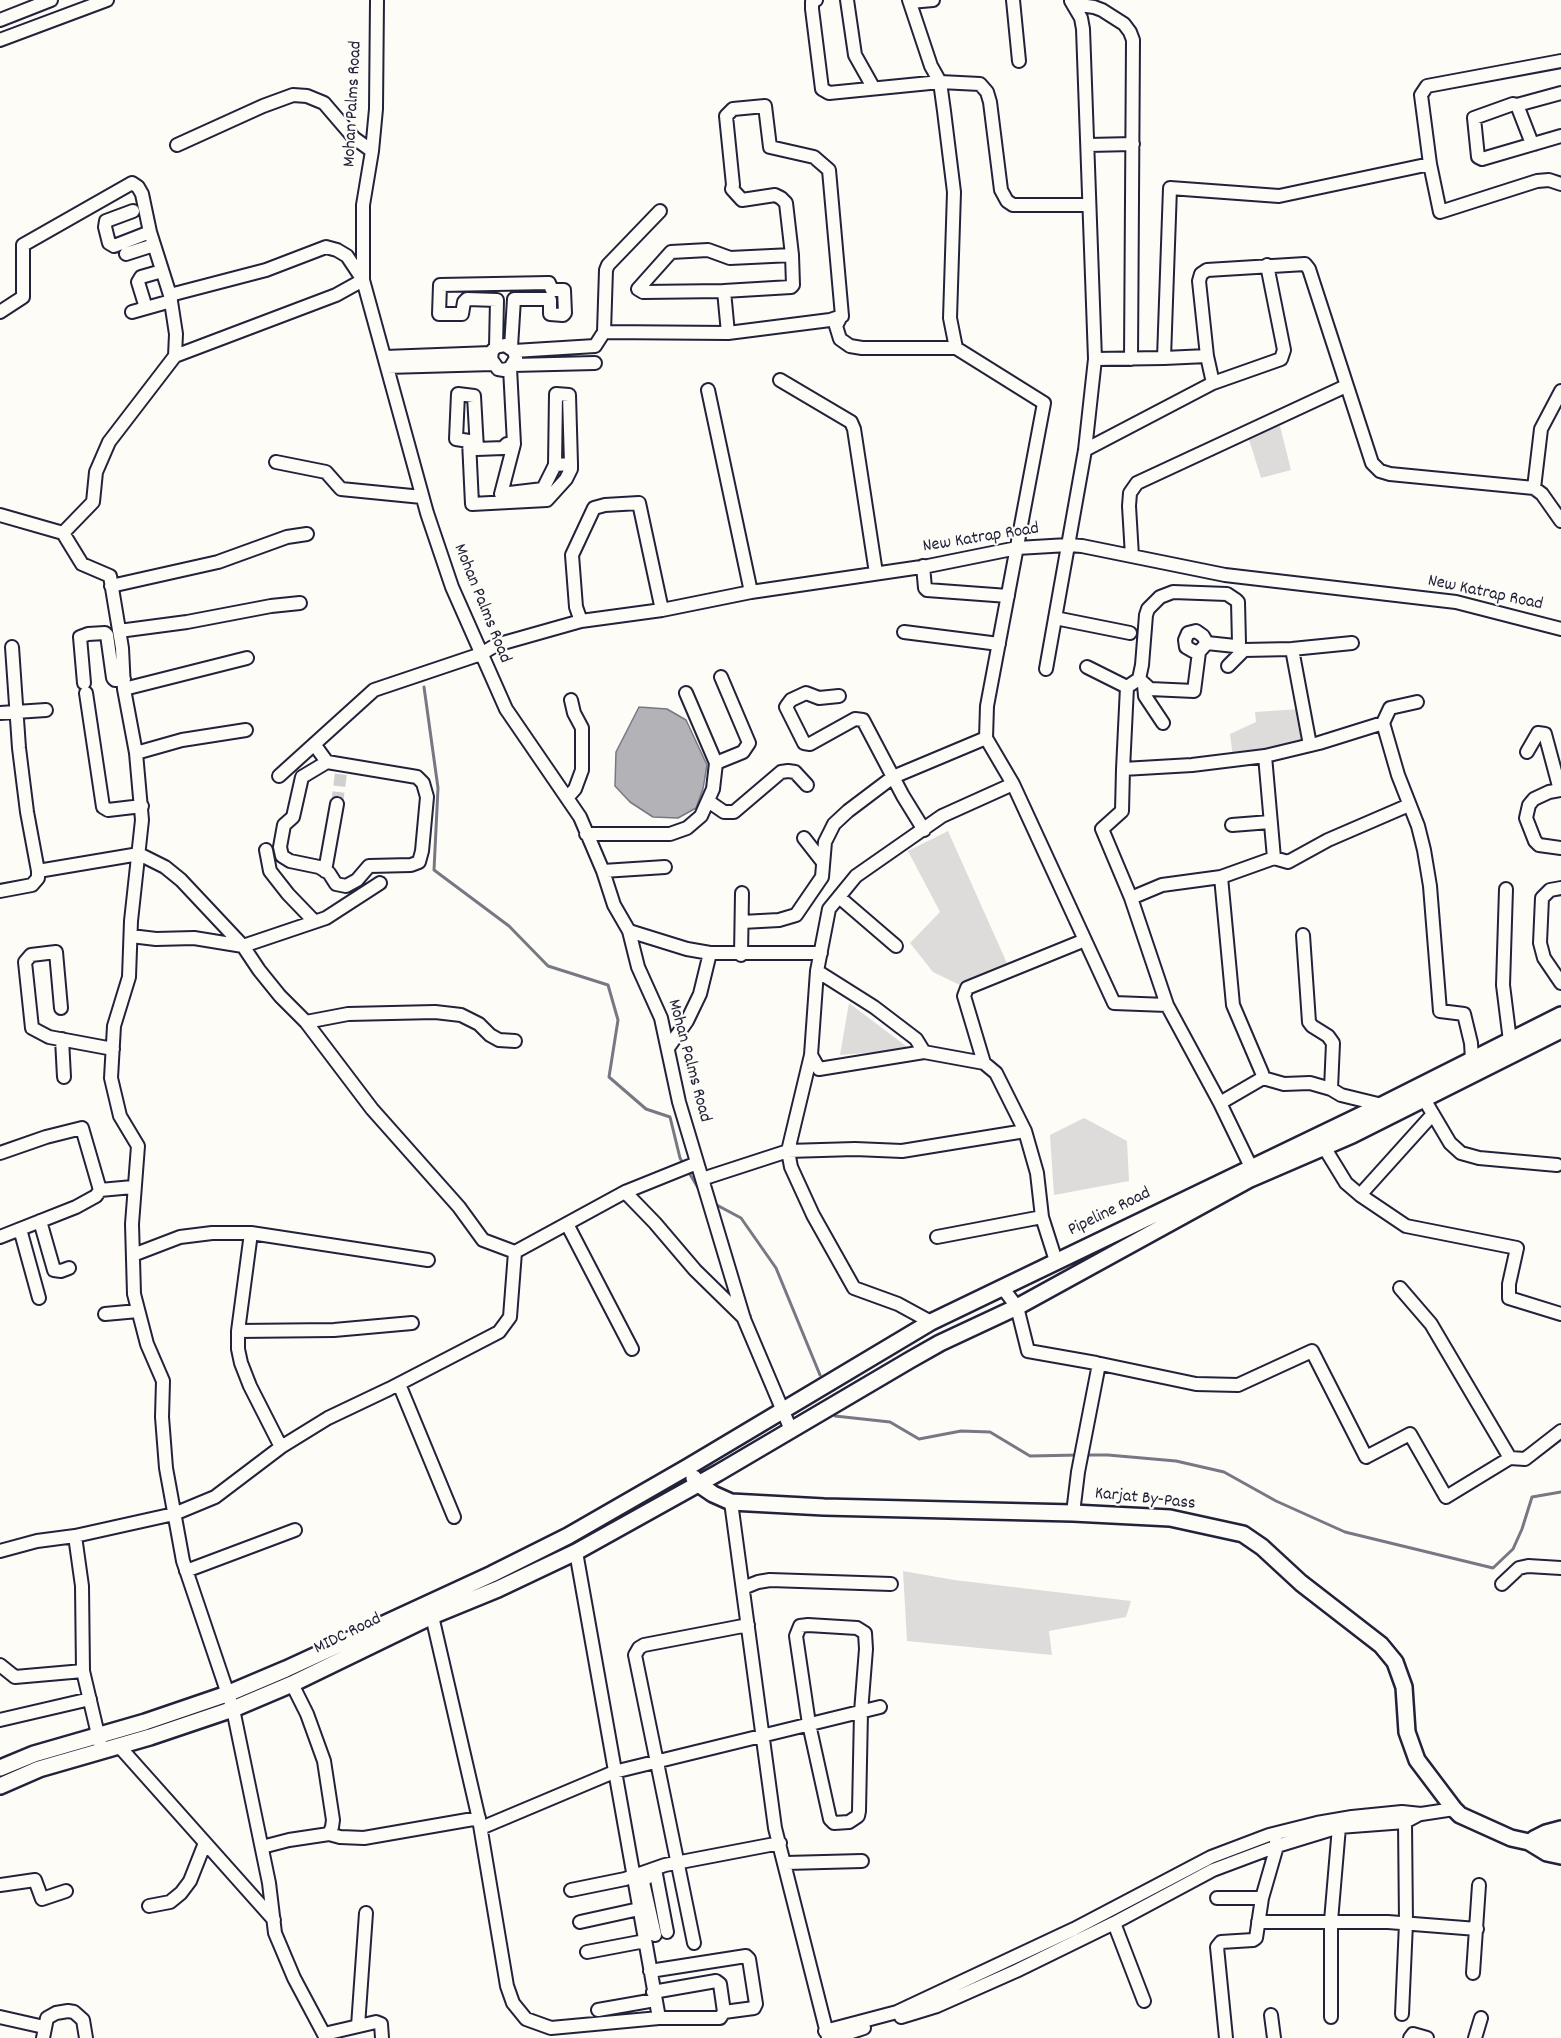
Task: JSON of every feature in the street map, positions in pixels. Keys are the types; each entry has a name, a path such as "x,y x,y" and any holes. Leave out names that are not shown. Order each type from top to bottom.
{"main road":[{"name":"Pipeline Road","path":"688,1467 931,1322 1382,1105 1561,1015"},
{"name":"Pipeline Road","path":"698,1484 940,1343 1017,1307 1250,1179 1324,1147 1561,1030"},
{"name":"Karjat By-Pass","path":"688,1467 698,1484 731,1502 1170,1518 1243,1534 1262,1547 1301,1583 1381,1645 1395,1662 1404,1687 1407,1732 1417,1761 1460,1815 1511,1838 1529,1842 1561,1842"},
{"name":"MIDC Road","path":"0,1768 34,1754 145,1722 227,1694 286,1669 492,1574 568,1536 688,1467"},
{"name":"MIDC Road","path":"0,1786 39,1769 150,1737 233,1709 292,1684 432,1616 498,1589 576,1552 698,1484"},
{"path":"1529,1842 1546,1833 1561,1829"},
{"path":"1529,1842 1547,1853 1561,1856"}],"street":[{"path":"0,20 51,0"},
{"path":"0,40 107,0"},
{"name":"Mohan Palms Road","path":"377,0 376,109 363,205 363,280 422,497 452,587 506,709 579,817 603,870 614,905 629,931 638,968 661,1018 693,1165 702,1182"},
{"path":"816,0 812,2 812,9 822,89 830,93 940,82 980,84 987,92 1001,190 1007,201 1013,205 1088,205"},
{"path":"847,0 855,56 873,87"},
{"path":"933,0 909,1 931,66 940,82 954,192 951,318 956,348"},
{"path":"1013,0 1019,61"},
{"path":"1072,2 1094,6 1102,10 1124,24 1131,32 1133,144 1131,358"},
{"path":"1046,669 1085,450 1095,359 1083,29 1072,2"},
{"path":"1561,61 1427,86 1421,95 1430,164 1440,212 1537,181 1549,180 1561,184"},
{"path":"1561,93 1517,105 1513,104 1474,118 1478,157 1485,159 1561,136"},
{"path":"177,145 293,95 307,96 324,103 354,138 372,151"},
{"path":"1517,105 1530,141 1534,144"},
{"path":"792,255 730,258 708,250 671,252 638,289 644,292 720,291 792,286 794,284 792,255 786,203 775,195 742,200 732,189 726,116 741,107 765,106 770,147 814,157 829,170 842,312 836,326 840,339 850,346 862,348 956,348 1044,403 987,706 986,738 1013,784 1114,1003 1167,1005"},
{"path":"1088,146 1133,144"},
{"path":"1164,358 1170,188 1279,196 1430,164"},
{"path":"0,312 23,297 22,245 132,183 142,194 147,233"},
{"path":"147,233 114,246 109,243 105,227 106,221 135,210 154,245 171,298 176,334 176,356"},
{"path":"386,362 493,355 502,345 512,349 593,347 604,332 608,265 660,211"},
{"path":"126,254 154,245"},
{"path":"63,533 93,502 96,472 109,442 176,356 336,295 363,280 347,256 337,250 326,248 266,270 132,312"},
{"path":"1213,383 1206,356 1199,281 1201,274 1207,270 1305,264 1310,269 1372,463 1380,471 1390,474 1534,488 1542,494 1561,521"},
{"path":"1085,450 1213,383 1279,361 1284,355 1267,265"},
{"path":"146,308 138,282 141,277 162,271"},
{"path":"514,444 507,444 503,448 473,449 472,504 547,500 566,479 571,464 569,395 556,394 555,465 543,489 501,494 514,444 512,366 516,358 512,349 514,299 549,299 550,314 563,315 565,313 564,290 552,289 549,283 440,285 439,314 462,314 464,302 467,299 497,300 493,355 501,370 512,366 595,363"},
{"path":"720,291 724,333"},
{"path":"604,332 724,333 840,318"},
{"path":"1095,359 1206,356"},
{"path":"780,380 851,422 854,429 876,573"},
{"path":"1132,556 1129,506 1130,493 1137,483 1346,386"},
{"path":"708,390 751,592"},
{"path":"1534,488 1541,429 1561,391"},
{"path":"276,462 326,472 341,489 422,497"},
{"path":"555,465 571,464"},
{"path":"581,621 576,607 572,555 594,508 605,505 639,503 662,610"},
{"path":"0,515 63,533 82,564 110,576 119,631 124,684 136,753 142,820 130,936 129,977 114,1026 111,1078 120,1116 138,1146 133,1187 134,1294 147,1344 163,1381 162,1417 166,1468 174,1514 186,1571 233,1709 270,1883 275,1933 294,1978 325,2036 378,2022 381,2024 382,2038"},
{"path":"111,586 218,562 287,537 307,534"},
{"name":"New Katrap Road","path":"279,776 374,690 481,654 496,645 581,621 662,610 751,592 923,566 1017,548 1068,544 1225,575 1456,602 1561,629"},
{"path":"923,566 927,590 1008,596"},
{"path":"1142,682 1150,689 1194,691 1203,647 1235,646 1239,643 1238,602 1227,594 1173,592 1160,597 1148,609 1142,682 1145,696 1163,723"},
{"path":"119,631 300,603"},
{"path":"1055,618 1130,633"},
{"path":"904,632 999,644"},
{"path":"141,806 108,810 103,807 85,688 80,637 82,634 105,633 107,635 113,678 124,684 247,658"},
{"path":"1228,666 1244,650 1292,649 1352,643"},
{"path":"0,891 32,885 38,878 27,812 12,647"},
{"path":"1292,649 1310,745"},
{"path":"1087,667 1127,687 1142,682"},
{"path":"716,763 743,752 749,743 721,677"},
{"path":"1127,687 1122,811 1102,829 1131,898 1167,1005 1220,1103 1251,1167"},
{"path":"586,834 670,834 687,828 701,816 713,789 716,763 686,693"},
{"path":"839,696 819,698 806,693 790,700 786,707 804,743 810,744 858,718 863,720 924,830"},
{"path":"567,798 575,789 582,770 582,728 574,713 571,700"},
{"path":"1417,702 1390,708 1383,723 1424,850 1430,886 1440,1011 1464,1014 1471,1043 1472,1060"},
{"path":"0,713 46,710"},
{"path":"1123,769 1192,765 1265,756 1383,723"},
{"path":"136,753 182,740 246,730"},
{"path":"1527,752 1538,733 1545,734 1557,760 1561,790 1549,792 1534,799 1529,804 1526,818 1535,842 1539,845 1561,848"},
{"path":"742,922 779,920 796,915 822,877 825,842 834,825 848,811 893,777 986,738"},
{"path":"314,744 327,762 342,769 417,777 423,783 427,797 419,861 411,865 369,866 357,880 346,886 336,884 329,873 319,867 290,861 282,856 280,848 284,825 293,817 299,783 302,777 327,762"},
{"path":"1265,756 1274,858"},
{"path":"708,801 724,812 734,812 781,772 795,772 807,785"},
{"path":"931,1322 898,1304 854,1288 813,1215 791,1167 788,1151 812,1055 817,971 829,909 856,876 942,816 1013,784"},
{"path":"325,871 337,804"},
{"path":"1131,898 1162,885 1221,877 1274,858 1288,862 1328,840 1409,805"},
{"path":"1232,825 1270,822"},
{"path":"804,838 822,861"},
{"path":"266,850 270,871 314,921"},
{"path":"38,871 139,854 165,867 181,880 243,946 259,970 280,996 306,1022 372,1109 428,1170 483,1239 515,1251 625,1192 693,1165"},
{"path":"603,870 665,867"},
{"path":"1221,877 1233,1005 1263,1078"},
{"path":"130,936 156,939 194,938 243,946 326,918 380,883"},
{"path":"1561,888 1550,890 1542,898 1540,943 1544,958 1561,983"},
{"path":"1506,889 1502,978 1510,1041"},
{"path":"741,955 742,892"},
{"path":"839,897 896,946"},
{"path":"629,931 687,950 710,953 741,955 820,953"},
{"path":"1303,935 1309,1022 1328,1036 1333,1043 1331,1089"},
{"path":"984,1063 964,996 967,988 1085,940"},
{"path":"61,1008 56,952 30,955 26,962 32,1028 43,1035 113,1049"},
{"path":"668,1048 687,1021 700,994 710,953"},
{"path":"817,971 882,1013 916,1039 924,1053"},
{"path":"306,1022 348,1014 435,1012 461,1015 479,1023 490,1035 499,1040 515,1041"},
{"path":"62,1039 63,1077"},
{"path":"812,1055 819,1069 924,1053 984,1063 996,1072 1025,1131 1037,1173 1042,1217 1056,1261"},
{"path":"1220,1103 1263,1078 1284,1084 1310,1083 1331,1089 1341,1095 1382,1105"},
{"path":"1424,1099 1449,1143 1461,1153 1479,1158 1557,1165"},
{"path":"1360,1195 1433,1114"},
{"path":"0,1153 46,1137 82,1128 100,1190 96,1196 76,1207 0,1236"},
{"path":"791,1430 744,1319 702,1182 788,1151 902,1150 1025,1131"},
{"path":"1324,1147 1337,1172 1346,1183 1406,1226 1517,1248 1509,1284 1509,1298 1561,1314"},
{"path":"100,1190 133,1187"},
{"path":"625,1192 655,1222 695,1270 744,1319"},
{"path":"937,1237 1042,1217"},
{"path":"40,1221 54,1270 61,1271 69,1268"},
{"path":"567,1224 632,1349"},
{"path":"20,1229 39,1298"},
{"path":"133,1254 180,1237 212,1233 251,1233 428,1260"},
{"path":"251,1233 238,1331 241,1363 281,1447"},
{"path":"0,1551 37,1541 75,1536 174,1514 215,1497 281,1447 328,1418 499,1332 510,1317 515,1251"},
{"path":"1002,1287 1017,1307 1028,1351 1196,1384 1238,1385 1312,1351 1366,1457 1410,1434 1446,1497 1510,1458 1525,1459 1561,1431"},
{"path":"1400,1288 1431,1324 1510,1458"},
{"path":"105,1314 138,1311"},
{"path":"238,1331 334,1330 412,1323"},
{"path":"1073,1513 1078,1472 1098,1369 1096,1364"},
{"path":"399,1384 454,1517"},
{"path":"731,1502 776,1828 829,2036"},
{"path":"186,1571 295,1530"},
{"path":"75,1536 82,1586 83,1671 101,1750"},
{"path":"576,1552 633,1876 640,1889 643,1912 652,1934"},
{"path":"1502,1584 1519,1568 1528,1566 1561,1568"},
{"path":"743,1588 770,1580 891,1584"},
{"path":"432,1616 481,1828 614,1772 880,1707"},
{"path":"694,1943 636,1668 636,1651 644,1645 748,1625"},
{"path":"800,1626 857,1628 865,1633 861,1712 858,1816 849,1822 834,1823 830,1819 809,1724 796,1636 800,1626"},
{"path":"0,1665 15,1677"},
{"path":"0,1681 15,1677 83,1671"},
{"path":"292,1684 307,1714 324,1761 333,1820 329,1834"},
{"path":"0,1720 90,1699"},
{"path":"118,1745 274,1920"},
{"path":"829,2036 937,2006 968,1993 1114,1923 1213,1870 1275,1840 1317,1823 1352,1817 1402,1812 1421,1814 1454,1809"},
{"path":"829,2036 897,2012 1074,1929 1211,1857 1275,1840 1339,1827 1405,1822 1421,1814"},
{"path":"262,1847 329,1834 364,1838 479,1821"},
{"path":"479,1821 507,1986 513,2003 526,2019 551,2028 659,2018 720,2018 724,2012 719,1981 598,2010"},
{"path":"1402,2014 1406,1923 1405,1822"},
{"path":"1331,2017 1331,1922 1339,1827"},
{"path":"1226,2038 1217,1947 1221,1942 1255,1939 1275,1840"},
{"path":"149,1906 170,1902 181,1893 190,1881 205,1843"},
{"path":"571,1890 625,1880 678,1864 780,1843"},
{"path":"786,1863 862,1861"},
{"path":"656,1872 650,1971 659,2018"},
{"path":"640,1889 643,1880 656,1872"},
{"path":"0,1886 35,1880 42,1899 66,1891"},
{"path":"1473,1973 1479,1885"},
{"path":"1217,1898 1262,1898"},
{"path":"580,1922 643,1912"},
{"path":"358,2026 366,1913"},
{"path":"1258,1922 1406,1923 1477,1929"},
{"path":"1114,1923 1144,2001"},
{"path":"587,1952 652,1934"},
{"path":"650,1971 746,1956 749,1959 756,2006 724,2012"},
{"path":"0,2017 44,2032 47,2018 51,2015 62,2011 74,2012 83,2020 86,2038"},
{"path":"1271,2015 1274,2038"},
{"path":"1475,2038 1481,2018"},
{"path":"1410,2038 1413,2034 1426,2038"}],"shaded area":[{"path":"1280,426 1291,470 1261,478 1247,433"},
{"path":"639,707 667,709 686,720 707,765 703,789 696,808 678,818 653,817 630,802 615,786 616,752"},
{"path":"1300,709 1305,743 1233,757 1230,734 1256,722 1255,712"},
{"path":"948,831 1010,970 964,987 933,972 910,943 940,912 908,851"},
{"path":"849,1003 910,1049 840,1055"},
{"path":"1084,1118 1127,1141 1129,1181 1054,1195 1050,1135"},
{"path":"903,1571 954,1580 1131,1601 1126,1617 1049,1631 1052,1655 907,1641"}],"waterway":[{"path":"424,687 438,788 434,870 509,926 548,966 608,985 618,1020 609,1077 646,1109 670,1117 680,1158 684,1165"},
{"path":"688,1171 703,1196"},
{"path":"713,1203 741,1218 776,1268 820,1375"},
{"path":"835,1416 890,1422 919,1439 961,1431 990,1432 1030,1456 1079,1455"},
{"path":"1085,1455 1176,1461 1224,1472 1276,1501 1345,1532 1493,1568 1513,1549 1532,1497 1561,1492"}],"tunnel":[{"path":"337,804 341,773"}]}
